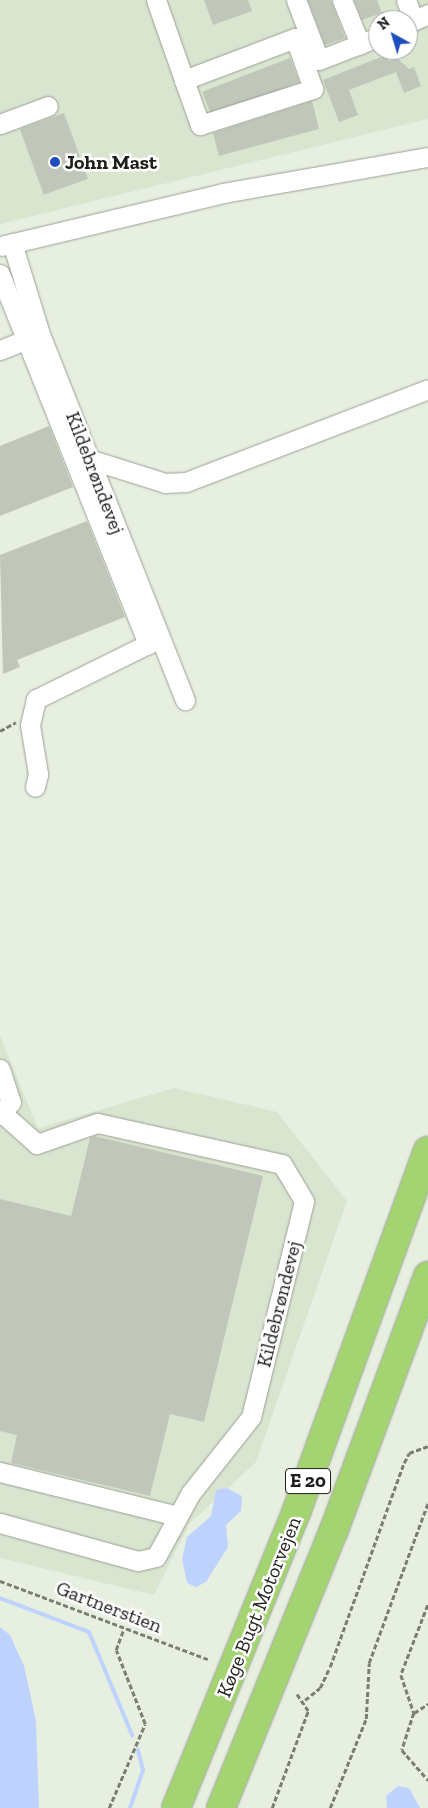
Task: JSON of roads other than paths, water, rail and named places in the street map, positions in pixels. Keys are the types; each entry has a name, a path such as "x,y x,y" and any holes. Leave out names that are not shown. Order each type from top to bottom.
{"highway":[{"name":"Køge Bugt Motorvejen","path":"176,1808 297,1510 428,1151"},
{"name":"Køge Bugt Motorvejen","path":"222,1808 334,1530 428,1276"}],"street":[{"path":"156,0 184,80 200,125 313,89 295,38 184,80"},
{"path":"296,0 319,60 368,41"},
{"path":"342,0 360,44"},
{"path":"406,0 421,18"},
{"path":"0,124 48,106"},
{"name":"Kildebrøndevej","path":"185,700 89,459 34,337 6,245 223,194 428,157"},
{"path":"1,281 7,311 34,337 148,644 36,699 30,725 38,774 35,787"},
{"path":"0,350 34,337"},
{"path":"89,459 165,483 186,482 428,389"},
{"name":"Kildebrøndevej","path":"0,1069 11,1102 1,1114 37,1144 97,1123 282,1164 304,1201 251,1417 190,1494 156,1557 138,1561 0,1523"},
{"path":"0,1472 178,1516"}],"water":[{"path":"227,1488 242,1496 241,1511 226,1525 228,1547 206,1582 196,1587 187,1583 182,1559 187,1537 211,1516 216,1490"},
{"path":"0,1627 10,1635 24,1666 36,1721 39,1808 0,1808"},
{"path":"398,1786 409,1788 420,1808 387,1808 386,1796"}],"waterway":[{"path":"0,1598 89,1632 132,1735"},
{"path":"130,1808 143,1770 138,1750"}],"place":[{"name":"John Mast","path":"55,162"}]}
